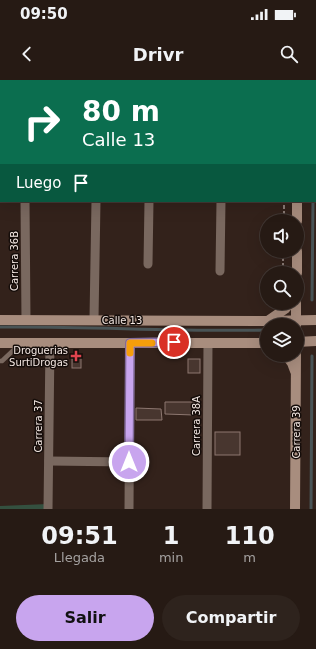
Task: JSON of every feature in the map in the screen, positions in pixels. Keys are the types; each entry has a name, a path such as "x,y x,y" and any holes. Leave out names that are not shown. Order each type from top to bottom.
{"main road":[{"path":"297,202 297,214"},
{"path":"272,318 285,310"},
{"name":"Calle 13","path":"0,320 260,321"},
{"path":"304,342 316,341"},
{"path":"0,343 260,343"},
{"path":"291,362 296,374"},
{"name":"Carrera 39","path":"295,509 296,362"}],"street":[{"name":"Carrera 36B","path":"25,202 26,320"},
{"path":"94,320 96,202"},
{"path":"148,264 149,202"},
{"path":"220,271 221,202"},
{"name":"Carrera 37","path":"48,509 50,343"},
{"path":"129,509 130,343"},
{"name":"Carrera 38A","path":"207,509 208,343"},
{"path":"49,461 129,462"}],"lane":[{"path":"0,360 2,360 20,343"}],"path":[{"path":"284,202 284,214"}],"green space":[{"path":"48,504 48,509 0,509 0,506"}],"building":[{"path":"72,355 81,355 81,368 72,368"},
{"path":"188,359 200,359 200,373 188,373"},
{"path":"165,402 194,402 194,415 165,414"},
{"path":"136,408 161,409 162,420 136,420"},
{"path":"215,432 240,432 240,455 215,455"}],"waterway":[{"path":"312,300 313,202"},
{"path":"0,327 260,330"},
{"path":"311,509 312,356"}],"slow traffic":[{"path":"130,353 130,343 152,343"}],"place":[{"name":"Droguerias SurtiDrogas","path":"76,356"}],"route":[{"path":"129,462 130,343 174,342"}]}
